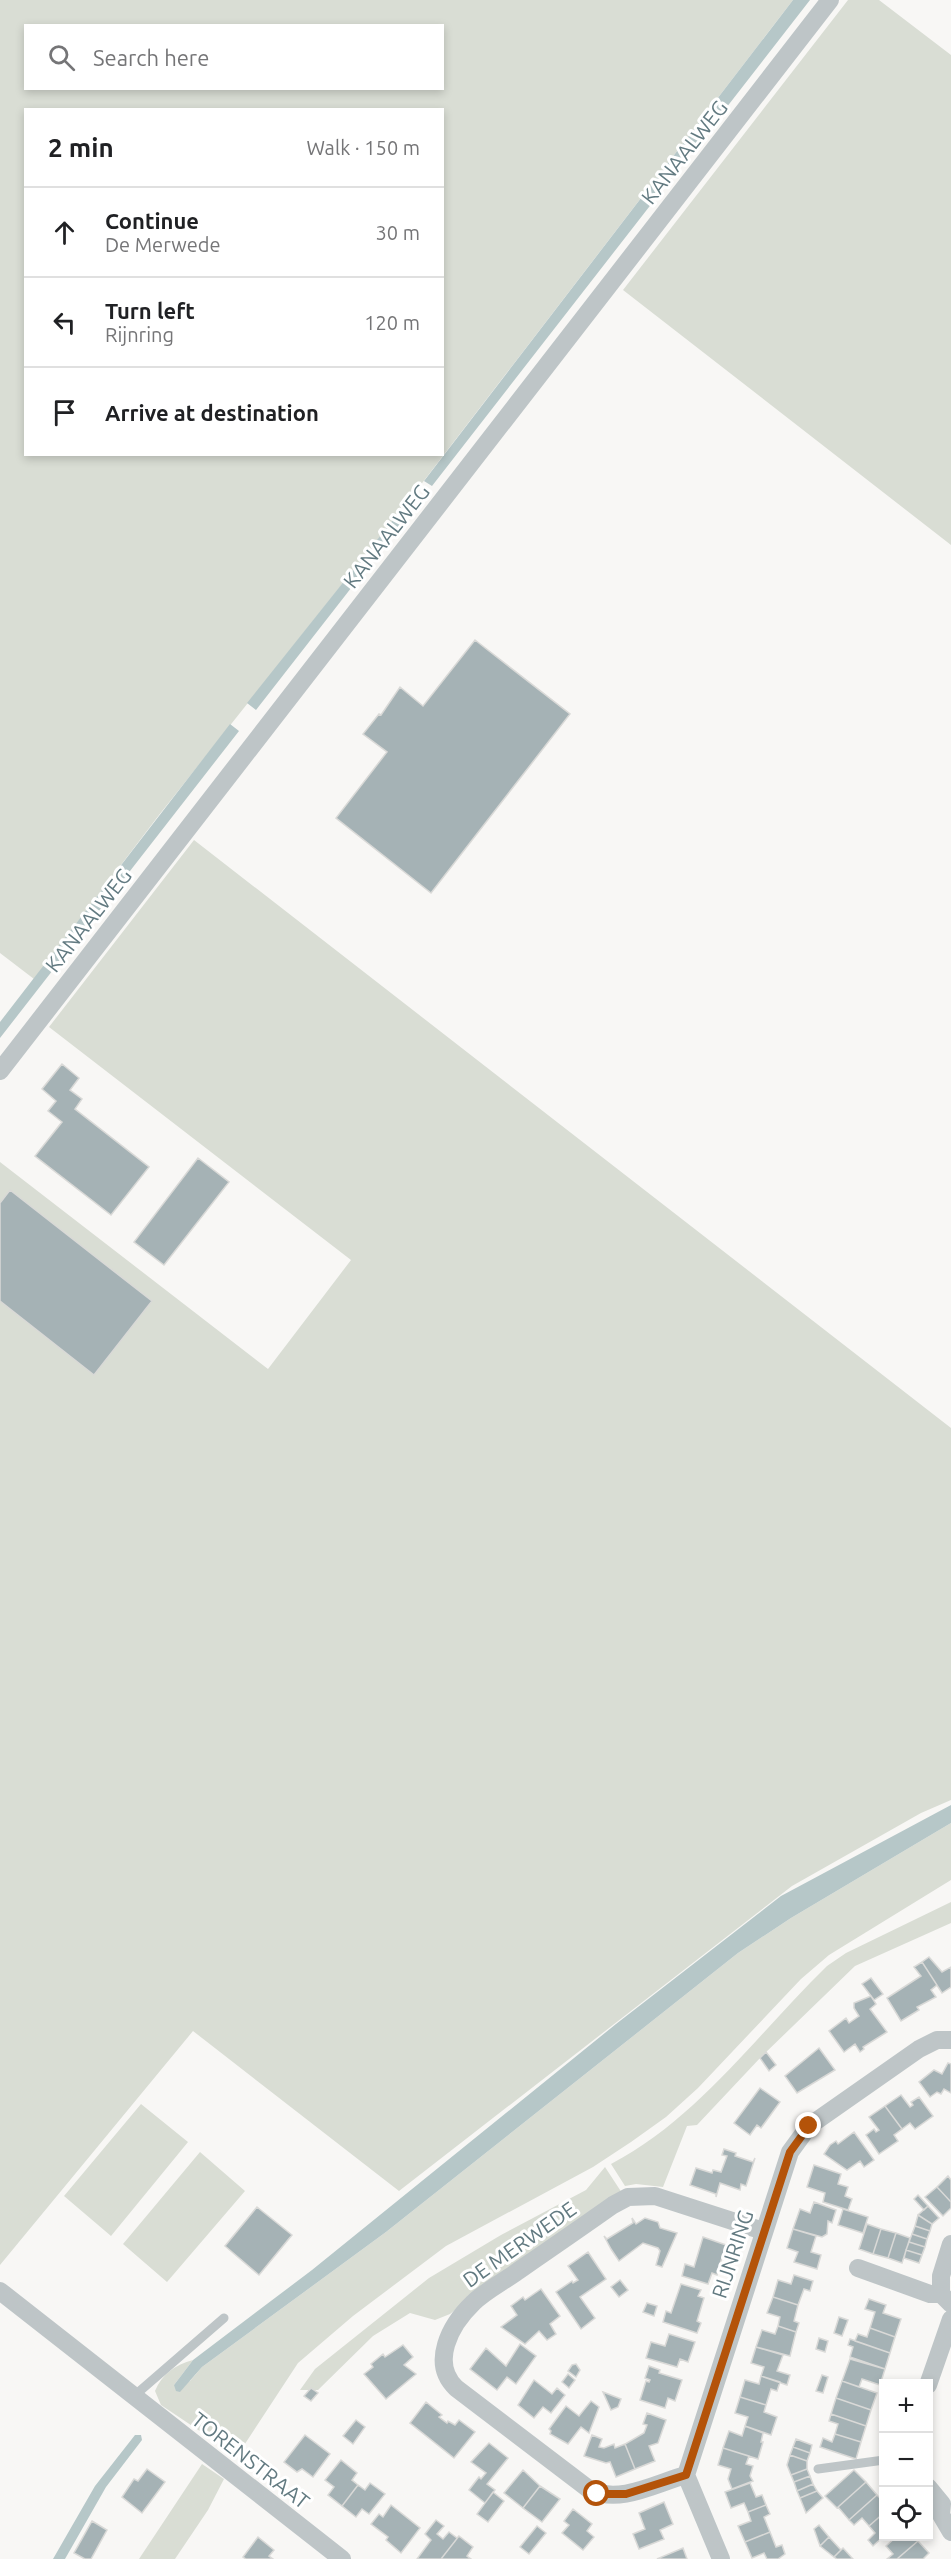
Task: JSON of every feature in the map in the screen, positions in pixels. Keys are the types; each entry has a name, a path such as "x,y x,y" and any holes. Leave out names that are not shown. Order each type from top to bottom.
{"street":[{"name":"KANAALWEG","path":"0,1071 830,0"},
{"name":"RIJNRING","path":"686,2475 790,2152 809,2126 919,2049 937,2040 951,2040"},
{"name":"DE MERWEDE","path":"686,2475 626,2494 611,2495 590,2490 448,2380 444,2367 445,2347 472,2304 613,2205 628,2197 655,2196 763,2230"},
{"path":"858,2268 946,2299 941,2276 951,2244"},
{"name":"TORENSTRAAT","path":"0,2291 342,2559"},
{"path":"930,2379 951,2319"},
{"path":"686,2475 721,2559"},
{"path":"933,2493 942,2504 942,2515 951,2532"}],"lane":[{"path":"134,2396 225,2318"},
{"path":"819,2469 879,2461"}],"shaded area":[{"path":"0,0 793,0 444,455 444,108 24,108 24,456 443,456 159,815 34,979 0,953"},
{"path":"793,0 810,0 432,486 424,481"},
{"path":"848,0 879,0 951,55 951,545 623,290"},
{"path":"408,501 415,506 256,710 247,703"},
{"path":"230,724 239,731 0,1038 0,1022"},
{"path":"194,840 951,1428 951,1800 921,1813 792,1886 399,2191 193,2031 0,2265 0,1162 268,1369 351,1260 49,1027"},
{"path":"951,1805 951,1823 791,1918 738,1953 386,2232 202,2367 180,2392 176,2391 174,2385 193,2360 312,2270 616,2024 781,1896"},
{"path":"951,1823 951,1880 829,1955 801,1979 698,2088 666,2117 593,2167 446,2246 353,2316 298,2363 237,2456 161,2405 155,2391 170,2371 193,2360 174,2385 190,2381 202,2367 386,2232 738,1953 791,1918"},
{"path":"951,1902 951,1923 855,1966 761,2057 697,2125 687,2126 663,2187 636,2184 625,2186 611,2164 643,2145 700,2099 827,1966 846,1953"},
{"path":"141,2104 188,2142 111,2236 64,2196"},
{"path":"200,2152 245,2191 167,2282 123,2244"},
{"path":"605,2167 622,2193 499,2275 450,2314 435,2320 410,2313 373,2336 318,2390 300,2390 315,2369 429,2278 501,2235 586,2190"},
{"path":"135,2435 141,2435 142,2440 106,2487 65,2559 53,2559 95,2486"},
{"path":"202,2464 224,2479 208,2510 175,2559 139,2559"}],"building":[{"path":"475,640 570,714 431,893 336,818 387,752 363,734 379,714 381,715 400,687 423,706"},
{"path":"62,1064 79,1078 70,1090 82,1099 75,1109 149,1167 111,1215 35,1156 62,1122 48,1111 56,1101 42,1089"},
{"path":"198,1158 229,1182 164,1265 134,1242"},
{"path":"10,1190 152,1301 94,1375 0,1301 0,1203"},
{"path":"929,1957 942,1972 951,1967 951,1987 942,1993 922,1962"},
{"path":"922,1962 937,1985 931,1990 936,1997 917,2007 919,2010 901,2021 887,1998 921,1976 914,1967"},
{"path":"871,1978 883,1994 874,2000 862,1984"},
{"path":"871,1996 876,2004 870,2009 887,2032 863,2047 864,2049 860,2052 855,2044 844,2052 829,2031 846,2018 849,2023 859,2016 854,2003"},
{"path":"819,2048 835,2070 797,2093 785,2076"},
{"path":"766,2052 776,2065 769,2071 760,2058"},
{"path":"948,2063 951,2064 951,2093 944,2089 941,2094 937,2092 930,2097 919,2082 934,2070 942,2074"},
{"path":"760,2088 780,2102 761,2128 757,2125 750,2135 734,2123"},
{"path":"901,2095 910,2107 913,2105 911,2102 919,2097 933,2116 915,2129 910,2123 902,2129 885,2106"},
{"path":"885,2106 902,2129 894,2135 898,2141 879,2154 866,2135 874,2129 876,2132 879,2130 869,2117"},
{"path":"854,2132 874,2160 864,2167 860,2161 847,2170 824,2154 830,2145 836,2141 838,2144"},
{"path":"724,2149 736,2153 735,2156 753,2162 755,2158 746,2186 741,2184 740,2190 720,2183 716,2197 716,2194 690,2185 696,2168 712,2173 713,2170 721,2172 727,2156 722,2155"},
{"path":"814,2165 841,2174 838,2184 848,2187 845,2196 852,2199 848,2210 823,2202 825,2193 807,2187"},
{"path":"948,2176 951,2180 951,2202 937,2187"},
{"path":"937,2187 951,2202 951,2208 943,2216 925,2197"},
{"path":"918,2195 928,2206 924,2210 914,2199"},
{"path":"814,2202 836,2210 832,2223 828,2221 827,2234 822,2237 793,2229 800,2209 810,2213"},
{"path":"928,2206 939,2218 932,2224 918,2215"},
{"path":"257,2207 292,2235 259,2275 225,2246"},
{"path":"843,2209 868,2217 863,2233 838,2225"},
{"path":"918,2215 932,2224 930,2231 915,2226"},
{"path":"632,2218 636,2224 645,2218 658,2222 660,2228 677,2233 662,2267 656,2265 660,2251 658,2248 643,2243 619,2261 611,2249 604,2236 607,2239 633,2223"},
{"path":"867,2224 881,2229 873,2254 859,2249"},
{"path":"915,2226 930,2231 927,2239 912,2234"},
{"path":"793,2229 816,2236 811,2252 821,2255 817,2269 794,2262 798,2252 787,2248"},
{"path":"881,2229 896,2233 888,2258 873,2254"},
{"path":"896,2233 910,2238 902,2263 888,2258"},
{"path":"912,2234 927,2239 925,2247 909,2242"},
{"path":"703,2237 726,2245 720,2264 723,2265 721,2272 718,2271 717,2275 712,2273 708,2284 682,2276 685,2264 694,2267"},
{"path":"909,2242 925,2247 922,2255 906,2250"},
{"path":"906,2250 922,2255 919,2263 904,2258"},
{"path":"588,2252 606,2279 580,2297 595,2318 581,2329 556,2292 572,2281 573,2283 578,2280 568,2266"},
{"path":"794,2275 813,2281 810,2291 804,2289 798,2305 773,2297 778,2280 791,2284"},
{"path":"620,2280 628,2290 619,2297 611,2287"},
{"path":"681,2284 701,2290 698,2296 704,2298 697,2321 701,2323 697,2333 663,2322 666,2311 671,2313"},
{"path":"541,2289 560,2316 550,2324 556,2334 547,2340 539,2331 525,2344 501,2327 517,2315 511,2306 523,2297 525,2300"},
{"path":"773,2297 798,2305 794,2321 799,2323 796,2332 778,2326 780,2317 767,2313"},
{"path":"869,2299 886,2305 883,2313 901,2319 895,2337 870,2328 875,2312 865,2309"},
{"path":"647,2303 657,2306 654,2316 643,2312"},
{"path":"839,2317 848,2320 842,2336 834,2333"},
{"path":"778,2326 796,2332 790,2356 756,2347 762,2330 775,2334"},
{"path":"870,2328 895,2337 890,2353 855,2341 858,2334 867,2337"},
{"path":"669,2334 695,2342 688,2362 680,2359 677,2367 646,2358 651,2342 665,2346"},
{"path":"819,2338 828,2341 825,2352 816,2349"},
{"path":"850,2339 890,2353 885,2369 850,2357 853,2347 848,2345"},
{"path":"520,2344 536,2356 516,2384 507,2377 497,2390 470,2369 486,2348 506,2366"},
{"path":"403,2345 413,2357 404,2365 416,2374 386,2399 364,2374 373,2367 371,2364 383,2354 385,2357"},
{"path":"756,2347 783,2355 777,2371 790,2375 787,2385 761,2376 764,2367 751,2363"},
{"path":"850,2359 885,2369 882,2379 879,2379 879,2385 862,2379 859,2387 842,2381"},
{"path":"576,2364 580,2370 576,2377 568,2371 572,2365"},
{"path":"649,2366 660,2370 659,2373 682,2380 675,2401 668,2398 665,2408 640,2400 646,2381 650,2380 645,2378"},
{"path":"568,2374 575,2380 569,2388 562,2382"},
{"path":"822,2375 828,2377 823,2393 816,2391"},
{"path":"761,2376 780,2382 777,2391 771,2389 766,2405 740,2397 745,2380 759,2384"},
{"path":"534,2380 552,2394 557,2388 565,2395 551,2413 543,2407 534,2418 518,2405"},
{"path":"842,2381 877,2393 871,2410 836,2398"},
{"path":"311,2388 318,2393 311,2401 304,2396"},
{"path":"603,2392 621,2399 618,2407 611,2410"},
{"path":"740,2397 766,2405 764,2412 777,2417 771,2435 745,2426 748,2417 735,2413"},
{"path":"836,2398 871,2410 866,2426 831,2414"},
{"path":"591,2401 599,2407 589,2433 581,2427 568,2444 550,2434 549,2429 566,2406 579,2416"},
{"path":"426,2402 442,2415 439,2417 447,2423 448,2421 455,2425 459,2420 475,2432 454,2458 410,2423"},
{"path":"647,2413 666,2420 658,2443 649,2446 655,2461 635,2469 625,2444 644,2433 647,2425 643,2424"},
{"path":"831,2414 866,2426 861,2442 835,2434 838,2424 829,2421"},
{"path":"356,2420 365,2427 353,2444 343,2436"},
{"path":"745,2426 763,2433 758,2459 723,2448 729,2431 742,2436"},
{"path":"835,2434 861,2442 856,2459 820,2447 823,2438 832,2442"},
{"path":"305,2435 330,2454 313,2477 302,2469 297,2472 284,2462"},
{"path":"592,2435 602,2439 599,2447 604,2448 614,2444 615,2448 625,2444 635,2469 616,2477 610,2462 606,2463 584,2456"},
{"path":"796,2439 812,2445 810,2453 793,2447"},
{"path":"489,2443 508,2458 487,2484 495,2490 485,2503 469,2490 479,2477 481,2479 486,2473 471,2462"},
{"path":"793,2447 810,2453 807,2461 790,2455"},
{"path":"723,2448 749,2456 746,2464 753,2466 750,2476 753,2481 732,2489 728,2479 731,2469 718,2465"},
{"path":"790,2455 807,2461 807,2469 791,2475 787,2465"},
{"path":"341,2460 357,2473 352,2480 358,2485 342,2506 328,2495 334,2487 325,2480"},
{"path":"147,2469 165,2482 142,2513 122,2497 134,2479 138,2481"},
{"path":"807,2469 810,2476 794,2482 791,2475"},
{"path":"523,2470 540,2486 523,2508 504,2493"},
{"path":"854,2470 866,2482 837,2508 825,2496"},
{"path":"810,2476 813,2484 797,2491 794,2482"},
{"path":"866,2482 877,2495 849,2520 838,2507"},
{"path":"370,2483 385,2494 369,2514 362,2509 356,2517 342,2506 358,2485 365,2490"},
{"path":"750,2483 756,2497 762,2495 766,2505 748,2512 744,2503 731,2508 725,2492"},
{"path":"813,2484 817,2491 800,2498 797,2491"},
{"path":"540,2486 560,2499 542,2522 523,2508"},
{"path":"817,2491 823,2498 806,2513 800,2498"},
{"path":"493,2492 504,2501 488,2522 477,2514"},
{"path":"877,2495 879,2497 879,2517 869,2526 862,2518 854,2525 849,2520"},
{"path":"664,2502 673,2524 660,2530 664,2539 639,2549 633,2534 645,2529 639,2513"},
{"path":"391,2505 420,2528 401,2553 386,2540 388,2537 371,2524 379,2514 383,2517"},
{"path":"766,2505 770,2514 764,2517 770,2532 745,2542 738,2526 751,2521 748,2512"},
{"path":"573,2509 592,2524 587,2531 594,2537 583,2550 562,2533 569,2525 564,2521"},
{"path":"879,2517 879,2541 873,2546 868,2540 875,2533 869,2526"},
{"path":"436,2520 444,2526 437,2534 443,2539 449,2532 457,2538 459,2536 441,2559 417,2559 431,2540 425,2534"},
{"path":"92,2521 107,2530 91,2559 85,2559 74,2553"},
{"path":"819,2525 829,2537 820,2546 814,2529"},
{"path":"537,2526 546,2533 529,2554 520,2547"},
{"path":"770,2532 776,2547 782,2545 785,2554 778,2559 767,2559 764,2553 752,2558 745,2542"},
{"path":"459,2536 473,2547 467,2556 471,2559 441,2559"},
{"path":"258,2537 274,2550 269,2556 273,2559 243,2557"},
{"path":"829,2537 841,2550 834,2557 820,2546"},
{"path":"892,2541 918,2541 897,2559 887,2559 893,2554 886,2546"},
{"path":"918,2541 929,2553 923,2559 897,2559"},
{"path":"683,2548 687,2559 657,2559"},
{"path":"843,2548 853,2559 834,2557"}],"route":[{"path":"597,2494 626,2494 686,2475 790,2152 809,2126"}]}
